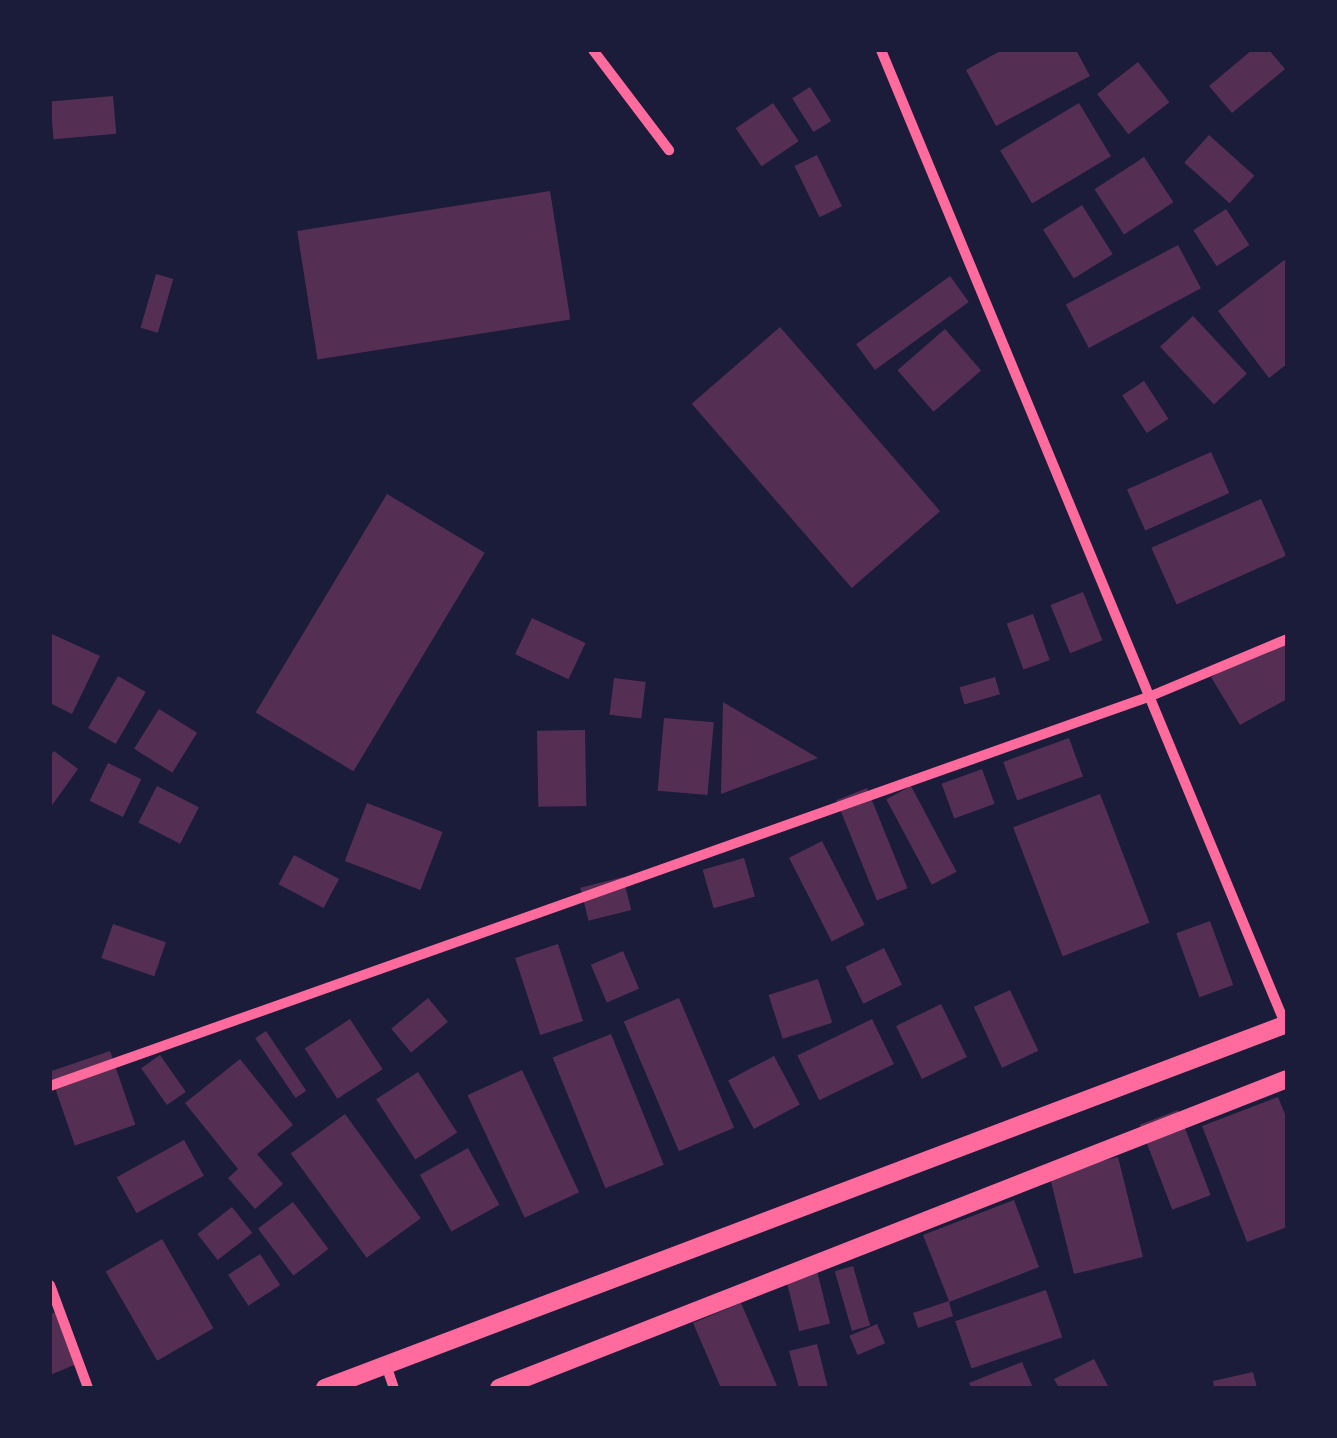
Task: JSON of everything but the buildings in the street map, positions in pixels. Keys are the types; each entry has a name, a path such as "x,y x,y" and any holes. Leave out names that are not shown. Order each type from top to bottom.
{"street":[{"path":"593,50 669,150"},
{"path":"325,1388 387,1368 1287,1026 881,50"},
{"path":"50,1086 1151,696 1287,638"},
{"path":"500,1388 1287,1080"},
{"path":"50,1285 88,1388"},
{"path":"387,1368 394,1388"}]}
